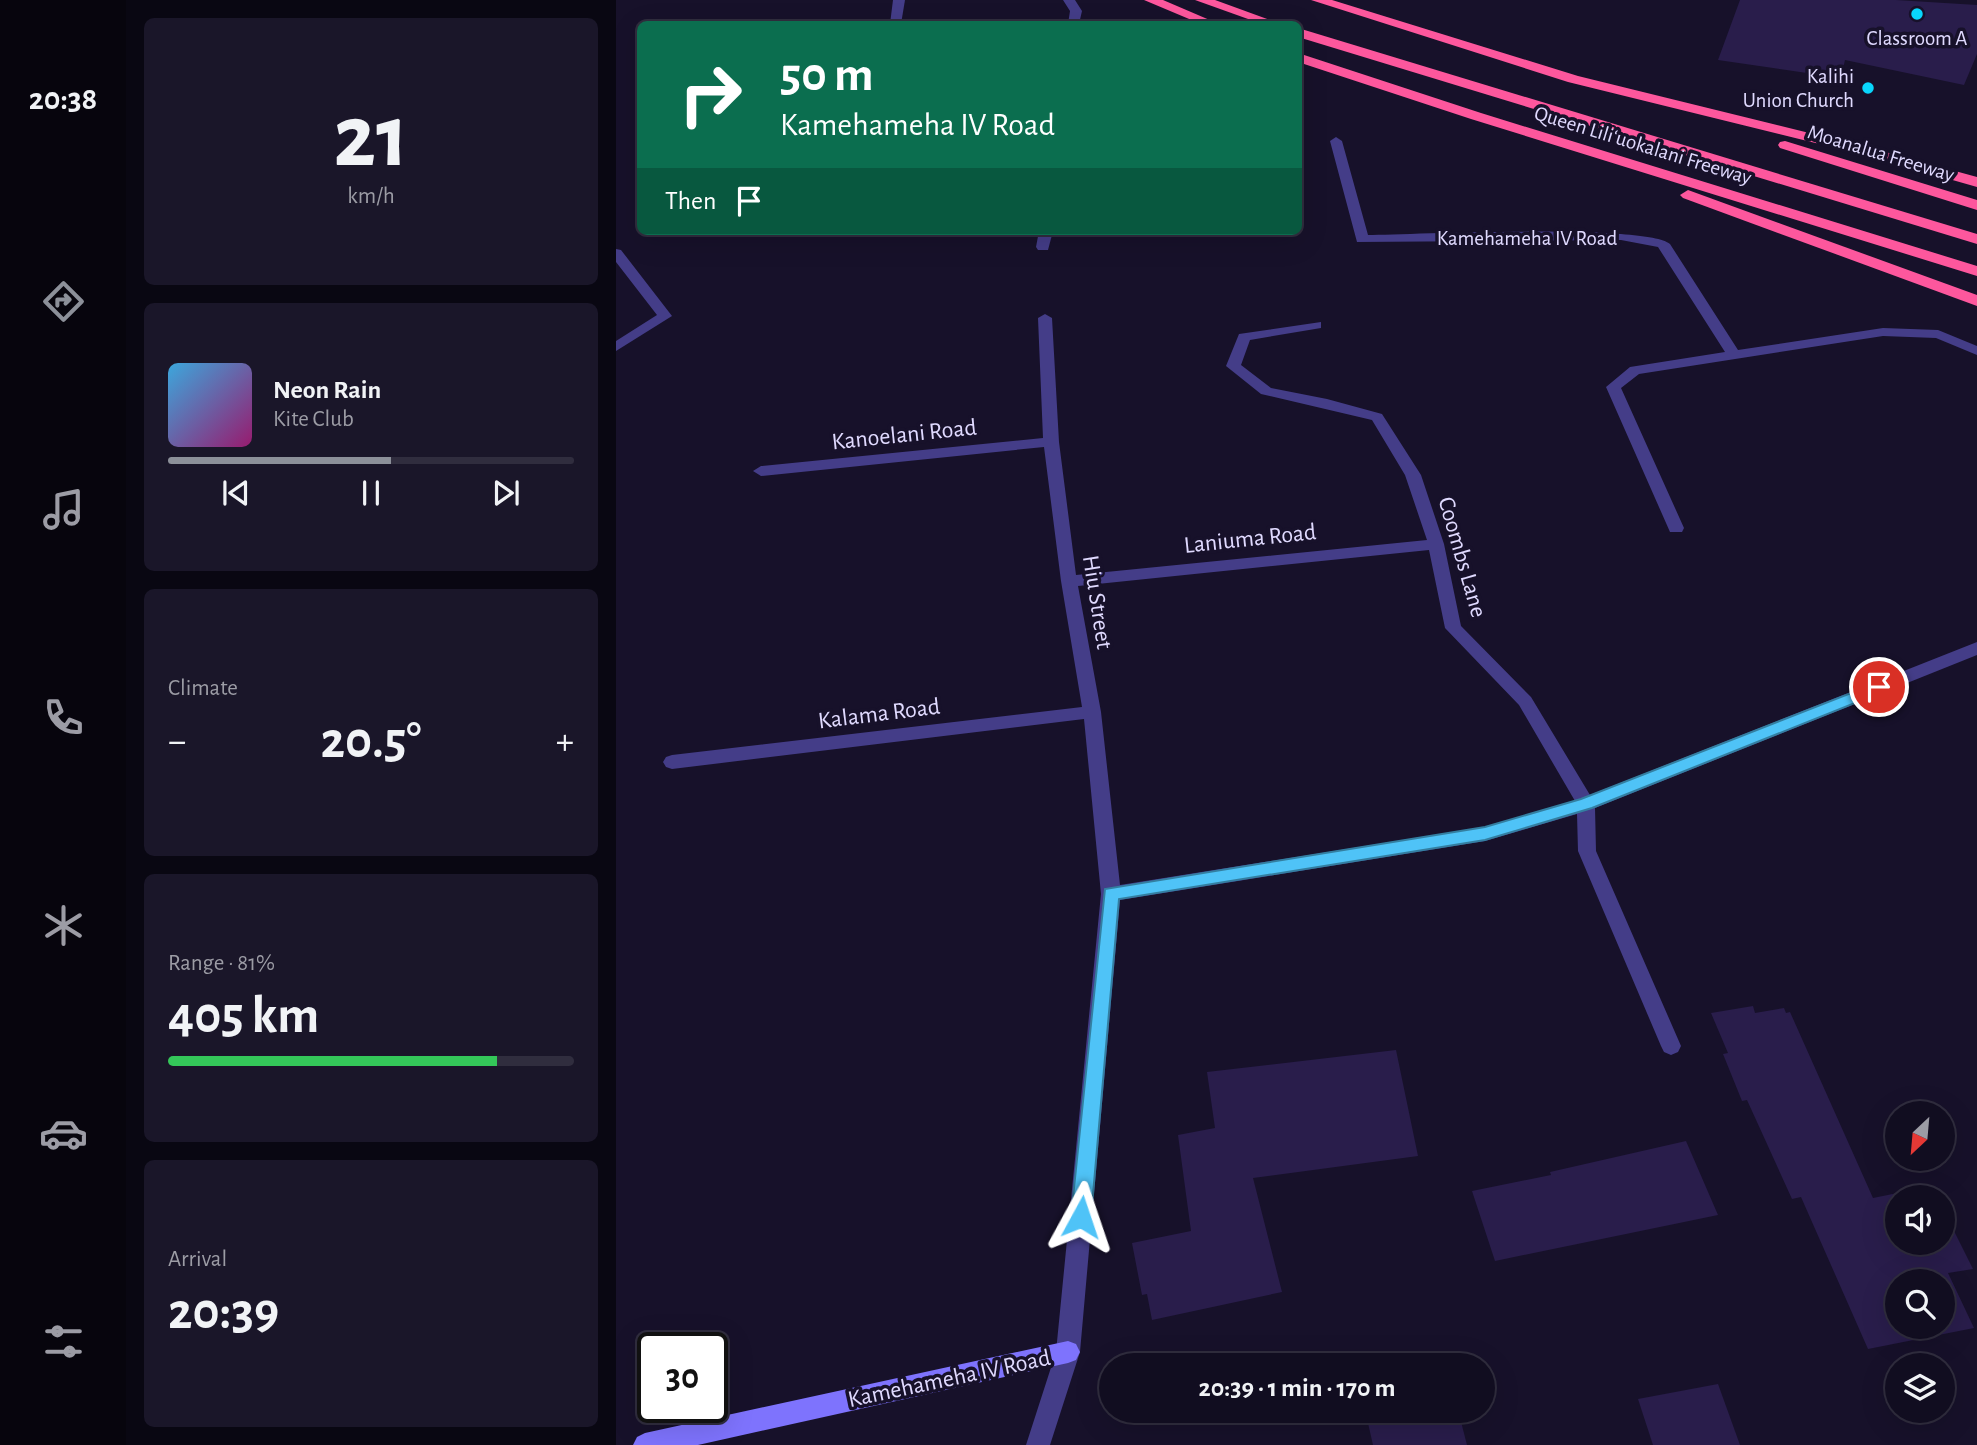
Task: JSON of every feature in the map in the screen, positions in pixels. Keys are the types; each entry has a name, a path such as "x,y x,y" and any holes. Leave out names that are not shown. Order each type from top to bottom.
{"highway":[{"path":"1151,0 1204,21"},
{"path":"1202,0 1265,21"},
{"path":"1318,0 1573,79 1877,154 1977,182"},
{"path":"1302,33 1977,239"},
{"name":"Queen Liliʻuokalani Freeway","path":"1302,58 1476,116 1977,271"},
{"name":"Moanalua Freeway","path":"1573,79 1977,205"},
{"path":"1476,116 1977,300"}],"street":[{"path":"896,21 899,0"},
{"path":"1069,0 1076,10 1074,21"},
{"name":"Kamehameha IV Road","path":"1336,141 1362,239 1621,236 1662,244 1733,353"},
{"path":"1043,247 1044,235"},
{"path":"616,253 664,316 616,347"},
{"name":"Hiu Street","path":"1045,318 1051,442 1069,581 1092,712 1111,894"},
{"name":"Coombs Lane","path":"1317,325 1244,337 1233,366 1266,391 1327,403 1377,417 1413,475 1436,544 1453,628 1525,701 1586,804 1587,851 1671,1046"},
{"path":"1676,528 1613,387 1635,370 1883,332 1938,334 1977,351"},
{"name":"Kanoelani Road","path":"761,471 1051,442"},
{"name":"Laniuma Road","path":"1069,581 1436,544"},
{"path":"1111,894 1485,834 1586,804 1977,648"},
{"name":"Kalama Road","path":"671,762 1092,712"},
{"name":"Kamehameha IV Road","path":"645,1445 1068,1352 1111,894"},
{"path":"1038,1445 1068,1352"}],"building":[{"path":"1740,0 1896,0 1977,5 1977,54 1964,85 1845,60 1841,78 1718,60"},
{"path":"1753,1006 1755,1013 1784,1008 1786,1013 1790,1012 1873,1198 1885,1196 1885,1255 1955,1255 1955,1233 1973,1269 1955,1272 1955,1269 1885,1269 1885,1339 1918,1339 1868,1349 1801,1197 1792,1199 1747,1100 1742,1101 1723,1054 1728,1053 1711,1013"},
{"path":"1396,1050 1418,1156 1253,1178 1282,1292 1152,1320 1147,1294 1142,1295 1132,1243 1191,1231 1178,1135 1215,1128 1207,1072"},
{"path":"1686,1141 1718,1215 1495,1261 1472,1191 1551,1175 1550,1172"},
{"path":"1955,1288 1974,1328 1955,1332"},
{"path":"1718,1384 1740,1445 1653,1445 1638,1399"},
{"path":"1368,1423 1461,1423 1467,1445 1373,1445"}],"place":[{"name":"Classroom A","path":"1917,14"},
{"name":"Kalihi Union Church","path":"1868,88"}],"route":[{"path":"1081,1217 1111,894 1485,834 1586,804 1879,687"}]}
